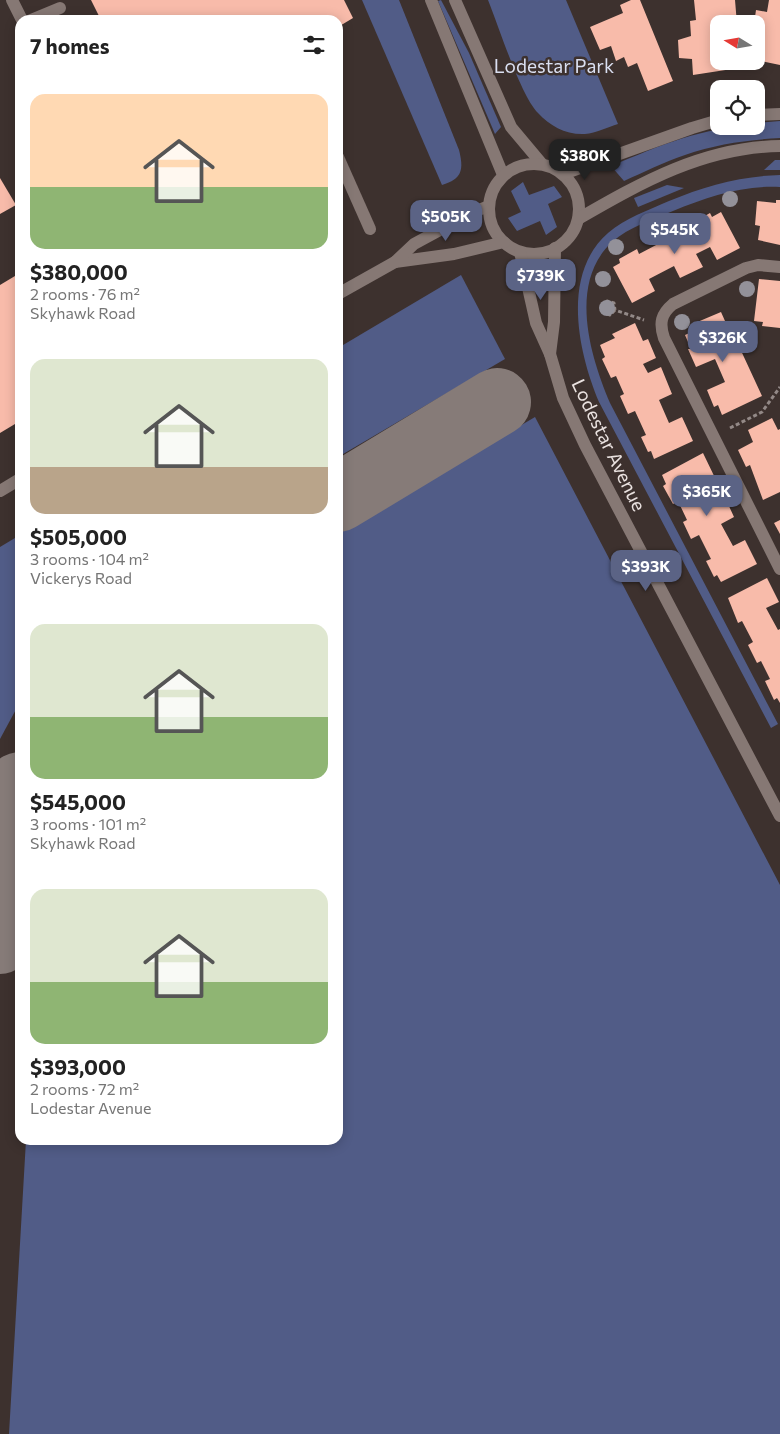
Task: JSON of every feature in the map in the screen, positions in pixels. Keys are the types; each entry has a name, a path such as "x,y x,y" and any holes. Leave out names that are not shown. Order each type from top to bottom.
{"street":[{"path":"12,0 20,15"},
{"path":"431,0 503,175"},
{"path":"455,0 511,127 542,164 563,174 577,194 578,219 570,236 555,248 538,254 520,252 504,242 495,232 490,220 489,206 491,195 503,175 516,167 542,164"},
{"path":"43,15 60,8"},
{"path":"765,115 780,114"},
{"path":"563,174 710,123"},
{"path":"578,219 623,193 696,159 757,146 780,146"},
{"path":"343,168 370,229"},
{"path":"343,291 395,262 414,244 472,212 489,206"},
{"path":"395,262 428,258 504,242"},
{"name":"Lodestar Avenue","path":"550,354 554,322 555,248"},
{"name":"Lodestar Avenue","path":"520,252 536,323 550,354 563,398 584,445 780,816"},
{"path":"780,267 758,266 746,268 672,304 665,311 662,326 664,338 780,569"},
{"path":"0,491 15,482"}],"path":[{"path":"607,301 614,303 615,310 610,315 603,312 602,306 607,301"},
{"path":"615,310 662,326"},
{"path":"714,436 762,412 780,388"}],"green space":[{"path":"362,0 399,0 459,150 460,173 449,183 442,185"},
{"path":"441,0 469,53 501,127 495,134 438,1"},
{"name":"Lodestar Park","path":"488,0 566,0 618,124 585,134 578,134 559,129 543,118 531,104 524,91 510,60"},
{"path":"780,121 780,138 732,143 697,151 624,181 611,166 682,138 710,131 710,135 765,135 765,122"},
{"path":"775,160 780,160 780,170 764,170"},
{"path":"780,175 780,187 752,188 725,193 686,206 626,232 612,242 598,259 590,278 587,299 590,342 610,403 778,724 771,728 599,402 585,360 578,314 579,291 584,270 593,250 608,233 622,223 669,201 696,191 751,177"},
{"path":"523,182 529,195 554,186 562,197 548,204 557,227 546,235 540,221 517,231 508,218 521,212 511,191"},
{"path":"667,185 684,188 638,207 634,198"},
{"path":"461,275 505,359 343,454 343,345"},
{"path":"535,417 780,885 780,1434 9,1434 26,1145 343,1145 343,531"},
{"path":"15,538 15,711 0,739 0,547"}],"building":[{"path":"91,0 344,0 353,18 343,24 343,15 98,15"},
{"path":"631,0 640,0 673,81 648,91 637,63 628,67 624,57 616,61 611,46 600,50 590,27 623,13 620,5"},
{"path":"694,0 735,0 736,15 710,15 710,70 726,70 693,75 692,59 679,58 678,40 691,36 690,21 696,20"},
{"path":"769,0 780,0 780,65 765,62 765,15 755,15 756,10 767,12"},
{"path":"0,178 15,206 0,214"},
{"path":"776,200 780,200 780,245 758,240 760,226 755,225 757,201 776,203"},
{"path":"721,212 740,248 717,260 710,247 696,254 703,267 680,278 674,266 649,279 655,291 632,303 613,267 620,263 619,259 637,249 639,254 658,244 656,239 674,230 676,235 698,224 696,221 710,213 712,217"},
{"path":"15,276 15,424 0,433 0,285"},
{"path":"759,279 780,281 780,328 762,326 763,322 754,321"},
{"path":"721,312 729,330 731,329 762,396 722,415 718,405 714,407 707,390 725,382 715,359 696,367 688,349 691,349 685,335 698,329 695,323"},
{"path":"635,323 643,341 648,339 656,358 643,364 648,373 661,367 672,394 659,400 669,423 682,417 693,441 654,459 651,451 648,452 641,437 646,435 635,411 628,414 620,396 624,394 616,376 611,378 602,359 605,357 600,345 615,338 612,334"},
{"path":"772,418 778,430 780,429 780,492 763,500 750,465 746,467 738,450 753,442 748,430"},
{"path":"703,453 717,482 704,489 709,498 722,491 734,517 721,524 733,546 745,540 757,564 721,582 717,575 714,577 706,561 711,559 699,535 691,539 683,522 687,520 678,501 673,504 663,486 666,484 662,475"},
{"path":"780,520 780,534 774,523"},
{"path":"767,578 779,602 766,608 778,630 780,629 780,703 777,698 774,700 765,681 770,679 761,661 757,663 748,645 753,642 742,621 738,623 728,598"}],"taxiway":[{"path":"343,495 497,402"},
{"path":"0,940 6,835 15,804"}]}
